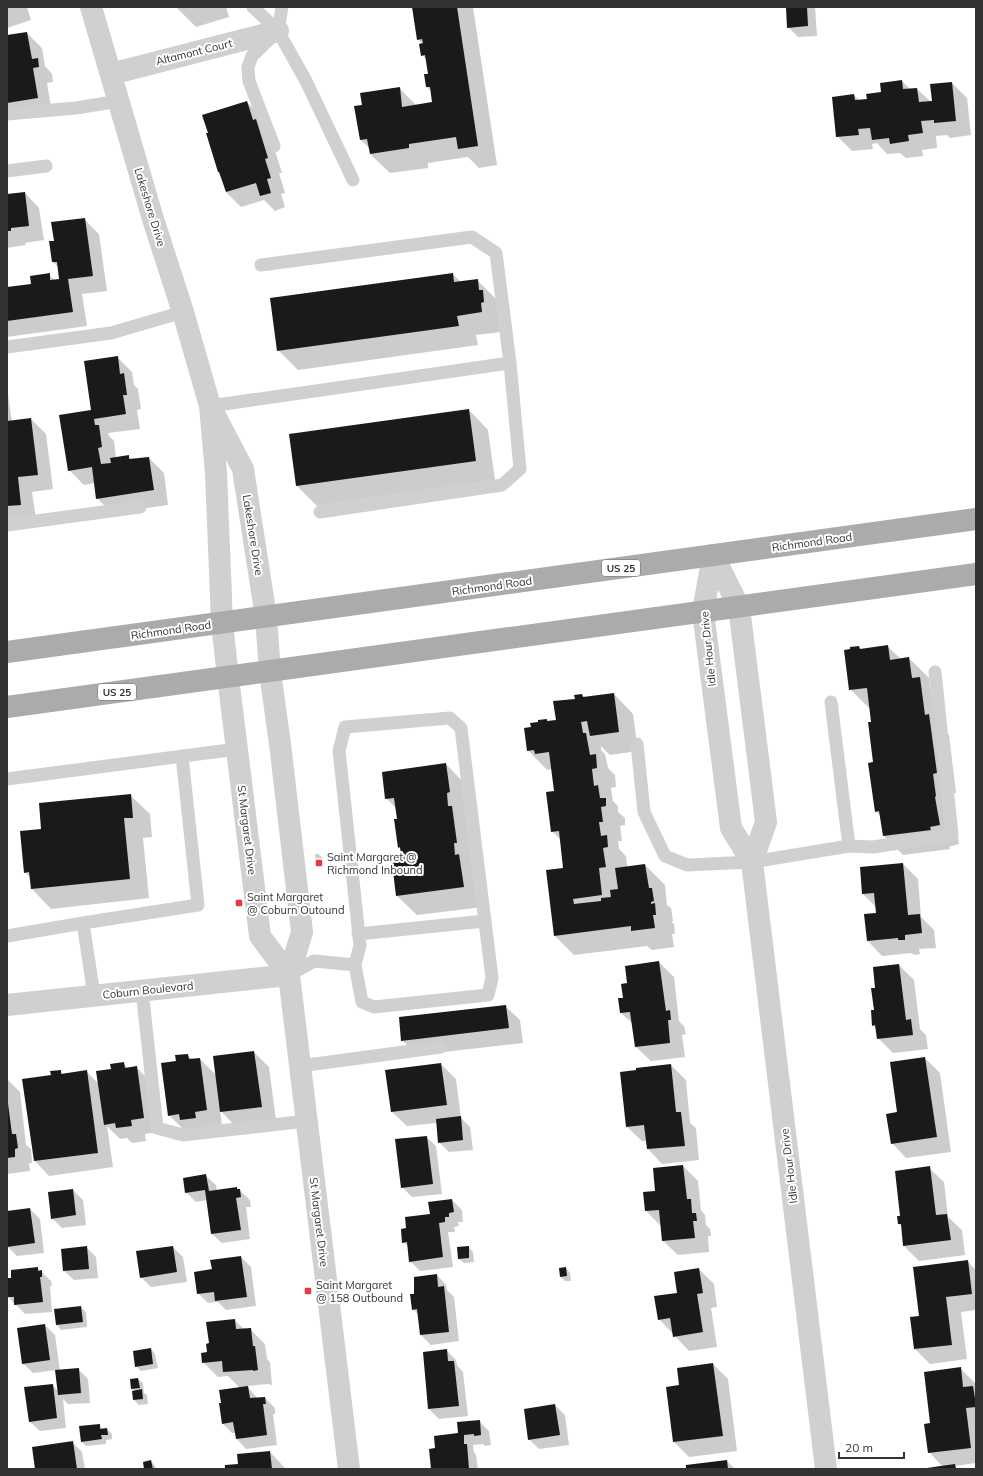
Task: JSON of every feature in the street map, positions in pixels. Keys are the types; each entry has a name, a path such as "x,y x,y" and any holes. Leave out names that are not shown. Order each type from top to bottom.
{"main road":[{"name":"Richmond Road","path":"7,652 976,519"},
{"name":"US 25","path":"7,707 976,574"}],"street":[{"name":"Lakeshore Drive","path":"91,7 210,406 216,473 222,623 228,677"},
{"name":"Altamont Court","path":"111,74 278,31"},
{"name":"Lakeshore Drive","path":"210,406 243,469 266,617 270,672"},
{"name":"Idle Hour Drive","path":"713,555 739,607 766,822 752,862"},
{"name":"Idle Hour Drive","path":"713,555 703,612 731,828 752,862 826,1469"},
{"name":"St Margaret Drive","path":"270,672 302,932 289,974 349,1469"},
{"name":"St Margaret Drive","path":"228,677 260,936 289,974"},
{"name":"Coburn Boulevard","path":"7,1005 289,974"}],"lane":[{"path":"254,7 278,31 306,81 352,180"},
{"path":"274,146 249,81 248,67 252,56 278,31 282,7"},
{"path":"7,114 76,108 119,101"},
{"path":"7,171 46,166"},
{"path":"261,265 472,237 496,253 510,363 520,469 502,485 320,512"},
{"path":"7,347 111,333 183,312"},
{"path":"210,406 510,363"},
{"path":"7,525 140,507"},
{"path":"637,744 644,812 664,856 686,865 752,862 849,846 873,847 952,835 935,672"},
{"path":"831,702 849,846"},
{"path":"450,718 461,728 485,921 492,978 488,995 374,1007 362,1002 355,965 360,945 339,751 345,727 450,718"},
{"path":"7,779 237,749"},
{"path":"7,936 198,905 182,756"},
{"path":"358,934 485,921"},
{"path":"83,923 94,995"},
{"path":"289,974 314,961 355,965"},
{"path":"142,990 157,1128 183,1135 306,1121"},
{"path":"300,1066 441,1047"}],"building":[{"path":"412,7 457,7 478,146 458,149 456,137 409,144 409,148 370,154 367,139 360,140 354,106 362,105 360,93 400,87 402,107 432,102 430,87 426,87 424,74 428,74 425,55 421,56 419,44 423,43 422,39 417,40"},
{"path":"786,7 807,7 808,26 787,28"},
{"path":"27,32 32,59 38,58 39,67 33,68 38,98 7,103 7,35"},
{"path":"902,80 903,89 917,88 919,102 932,101 930,84 952,82 956,121 934,123 934,120 921,121 923,133 908,135 909,141 890,144 889,138 872,140 870,128 858,129 859,135 836,137 832,97 854,94 855,100 867,99 866,94 881,92 880,83"},
{"path":"247,101 253,120 256,119 268,158 265,159 271,178 267,179 271,193 260,196 256,183 226,192 218,172 202,115"},
{"path":"25,192 29,226 11,228 11,231 7,231 7,194"},
{"path":"85,218 93,276 68,279 73,312 7,321 7,287 31,284 30,276 50,273 50,280 59,279 57,262 52,262 49,241 54,241 51,222"},
{"path":"453,273 454,282 478,279 479,290 483,290 484,302 481,303 482,312 457,316 459,326 277,351 270,298"},
{"path":"118,356 120,374 124,373 127,395 123,395 126,414 94,419 95,425 99,425 102,447 98,448 101,464 111,463 110,458 129,455 129,459 149,457 154,490 96,499 92,467 68,471 59,415 91,410 84,361"},
{"path":"469,409 476,461 296,486 289,434"},
{"path":"31,418 38,475 18,477 21,505 7,506 7,421"},
{"path":"888,645 890,660 909,657 912,678 920,677 925,715 929,714 937,773 933,774 940,825 930,827 931,830 883,836 879,811 875,812 868,763 873,762 868,722 871,722 867,688 849,690 844,650 850,649 850,647 859,646 860,649"},
{"path":"614,693 619,732 590,736 587,721 581,722 583,733 586,733 590,755 596,754 597,768 592,769 594,786 598,785 600,798 606,798 606,806 601,807 603,822 599,822 601,836 607,835 608,847 603,848 606,867 599,868 602,895 573,899 574,904 601,901 601,898 611,897 610,890 618,889 615,868 645,864 649,888 652,888 654,901 651,902 651,904 655,903 656,915 653,915 655,928 631,931 631,926 554,936 546,870 563,868 559,831 551,832 546,792 554,791 549,752 535,754 534,750 527,751 524,728 531,727 530,723 538,722 538,720 556,720 553,701 575,699 574,695 582,694 583,697"},
{"path":"446,763 450,792 447,793 448,806 452,806 457,843 454,843 455,855 459,854 464,887 396,896 392,863 402,861 400,847 398,848 394,819 397,819 394,798 385,799 382,772"},
{"path":"131,794 133,818 124,818 130,879 31,889 29,872 24,873 20,831 41,829 39,803"},
{"path":"903,863 908,915 920,914 922,933 905,935 905,940 898,940 898,938 867,941 864,914 876,913 874,893 862,894 860,867"},
{"path":"659,961 666,1011 670,1010 671,1020 668,1020 670,1043 635,1047 630,1012 620,1013 618,998 623,998 621,984 627,983 625,966"},
{"path":"899,964 906,1020 911,1019 913,1035 877,1039 875,1025 872,1026 871,1010 874,1010 871,988 875,988 873,967"},
{"path":"506,1005 509,1028 401,1041 399,1017"},
{"path":"254,1051 262,1107 220,1112 213,1056"},
{"path":"188,1054 189,1059 200,1058 207,1110 195,1112 196,1118 180,1120 179,1114 168,1116 161,1063 176,1061 175,1055"},
{"path":"925,1057 937,1137 891,1144 886,1114 897,1112 890,1062"},
{"path":"124,1062 125,1068 137,1066 144,1118 131,1120 132,1126 116,1128 115,1123 104,1125 96,1071 111,1069 110,1064"},
{"path":"441,1063 447,1105 391,1112 385,1070"},
{"path":"671,1064 676,1112 681,1112 685,1146 647,1149 644,1125 626,1127 620,1072 636,1070 636,1068"},
{"path":"61,1070 61,1074 87,1070 98,1153 34,1161 22,1079 51,1075 50,1071"},
{"path":"7,1096 12,1134 16,1134 18,1148 15,1149 15,1157 7,1158"},
{"path":"461,1116 463,1140 438,1143 436,1119"},
{"path":"427,1136 433,1184 401,1188 395,1139"},
{"path":"683,1165 687,1199 691,1199 692,1213 696,1213 697,1221 693,1221 695,1238 662,1241 659,1210 645,1211 643,1192 655,1191 653,1168"},
{"path":"930,1166 936,1215 947,1214 951,1240 903,1246 901,1224 898,1224 897,1216 900,1216 895,1171"},
{"path":"206,1174 209,1191 237,1187 237,1189 240,1189 241,1197 236,1198 241,1230 211,1234 205,1190 185,1193 183,1178"},
{"path":"73,1189 76,1215 51,1219 48,1192"},
{"path":"452,1199 454,1212 449,1213 449,1217 445,1217 445,1222 439,1223 443,1257 409,1262 407,1242 402,1243 401,1229 406,1228 405,1217 430,1214 428,1202"},
{"path":"30,1208 35,1243 7,1247 7,1211"},
{"path":"87,1246 89,1269 63,1271 61,1249"},
{"path":"173,1246 177,1272 140,1278 136,1251"},
{"path":"469,1246 469,1258 458,1259 457,1247"},
{"path":"241,1256 247,1297 215,1301 214,1292 197,1294 194,1272 212,1269 210,1260"},
{"path":"968,1260 972,1294 946,1297 952,1345 914,1349 910,1317 919,1316 913,1267"},
{"path":"38,1267 38,1271 42,1270 42,1277 40,1277 43,1302 14,1305 14,1297 7,1297 7,1278 11,1278 11,1270"},
{"path":"566,1267 567,1276 560,1277 559,1268"},
{"path":"699,1268 703,1293 697,1294 703,1332 673,1337 670,1318 658,1320 654,1296 677,1293 674,1272"},
{"path":"437,1274 438,1287 444,1286 449,1332 420,1335 417,1309 412,1310 410,1294 414,1294 414,1277"},
{"path":"81,1306 83,1322 56,1325 54,1309"},
{"path":"235,1319 236,1329 251,1328 258,1370 223,1372 222,1361 202,1363 201,1353 207,1352 206,1344 209,1343 206,1322"},
{"path":"45,1324 50,1360 22,1364 17,1328"},
{"path":"151,1348 153,1364 135,1367 133,1351"},
{"path":"447,1349 448,1361 454,1361 459,1406 428,1409 423,1352"},
{"path":"713,1363 723,1436 673,1442 666,1387 679,1385 677,1368"},
{"path":"961,1367 963,1387 973,1386 976,1405 976,1407 966,1408 971,1448 928,1453 924,1424 930,1423 924,1372"},
{"path":"79,1368 81,1393 58,1395 55,1370"},
{"path":"138,1378 140,1388 131,1389 130,1379"},
{"path":"53,1384 57,1418 29,1422 24,1387"},
{"path":"248,1386 250,1398 265,1397 266,1404 263,1404 267,1435 236,1439 233,1422 222,1424 219,1390"},
{"path":"142,1389 143,1399 133,1400 132,1391"},
{"path":"555,1404 560,1435 528,1440 524,1409"},
{"path":"480,1420 481,1435 464,1435 464,1444 467,1444 469,1469 431,1469 429,1449 435,1448 434,1436 458,1433 457,1422"},
{"path":"100,1424 100,1429 107,1428 108,1435 101,1435 102,1439 81,1442 79,1426"},
{"path":"73,1441 77,1469 35,1469 32,1447"},
{"path":"270,1451 272,1469 225,1469 225,1465 238,1464 237,1454"},
{"path":"151,1460 153,1469 144,1469 143,1462"},
{"path":"727,1460 728,1469 686,1469 686,1465"},
{"path":"955,1464 956,1469 927,1469 927,1468"}],"place":[{"name":"Saint Margaret @ Richmond Inbound","path":"319,863"},
{"name":"Saint Margaret @ Coburn Outound","path":"239,903"},
{"name":"Saint Margaret @ 158 Outbound","path":"308,1291"}]}
